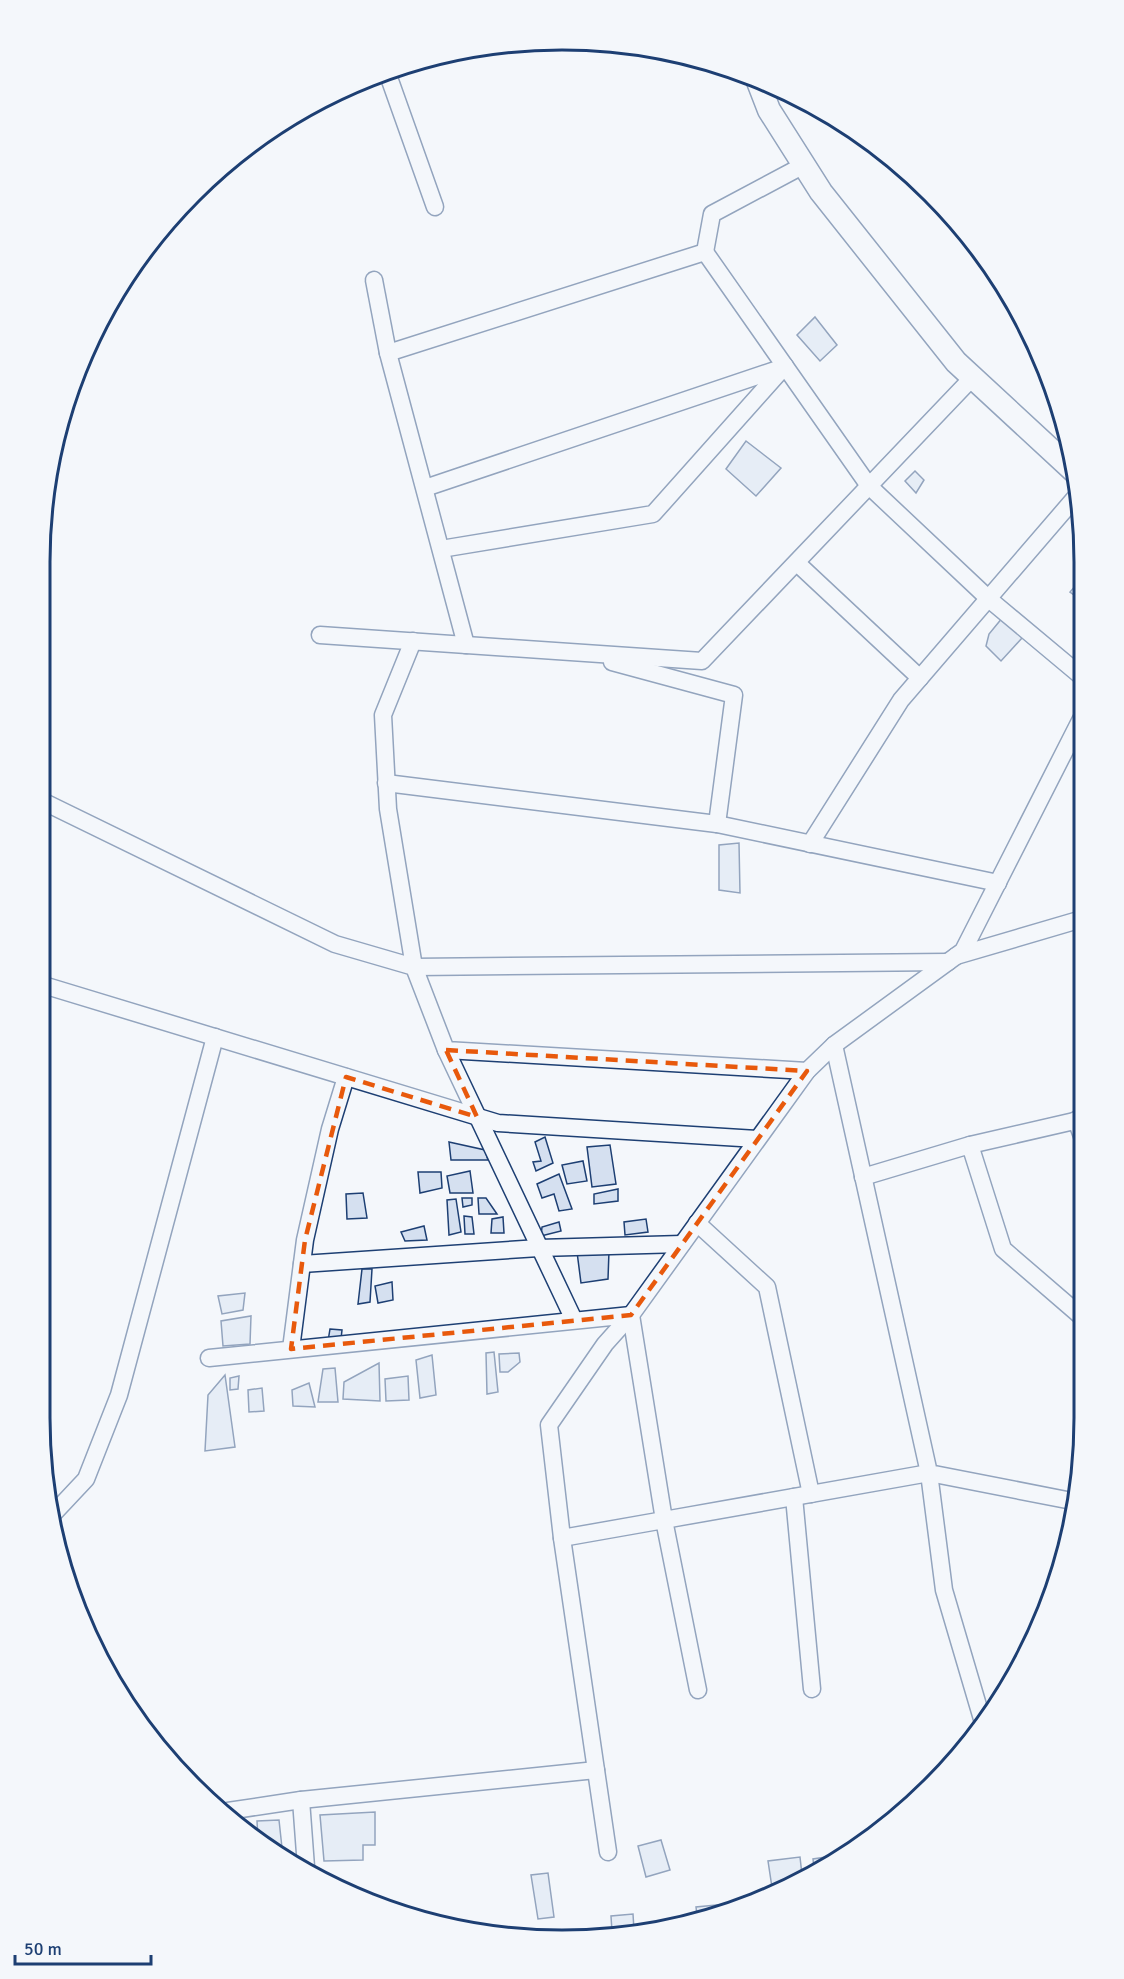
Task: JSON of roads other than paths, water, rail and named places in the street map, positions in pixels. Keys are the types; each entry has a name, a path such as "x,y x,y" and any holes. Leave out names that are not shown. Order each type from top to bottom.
{"main road":[{"path":"761,90 769,110 821,192 956,362 1065,462"}],"street":[{"path":"390,80 435,207"},
{"path":"804,165 712,214 705,252 869,486 988,598 1074,670"},
{"path":"388,353 705,252"},
{"path":"374,280 388,353 466,645"},
{"path":"425,488 785,366"},
{"path":"441,549 653,514 785,366"},
{"path":"320,635 702,661 973,377"},
{"path":"810,844 901,700 1071,503"},
{"path":"796,563 920,678"},
{"path":"413,641 383,715 388,809 414,967 446,1050 574,1320"},
{"path":"576,652 734,695 717,824"},
{"path":"608,1852 562,1538 549,1425 605,1344 631,1315 807,1071 834,1046 963,951 1074,733"},
{"path":"386,783 717,824 998,883"},
{"path":"50,805 335,944 414,967 952,959 1074,921"},
{"path":"50,987 498,1123 757,1139"},
{"path":"58,1509 86,1479 119,1395 214,1037"},
{"path":"834,1046 929,1473 944,1590 980,1713"},
{"path":"446,1050 807,1071"},
{"path":"291,1349 305,1240 330,1129 346,1077"},
{"path":"863,1177 970,1145 1074,1121"},
{"path":"970,1145 1003,1249 1074,1310"},
{"path":"697,1223 767,1287 802,1495 812,1689"},
{"path":"302,1264 539,1248 682,1244"},
{"path":"208,1358 631,1315"},
{"path":"631,1315 664,1520 698,1690"},
{"path":"562,1538 929,1473 1068,1500"},
{"path":"234,1810 301,1800 596,1770"},
{"path":"301,1800 306,1861"}]}
